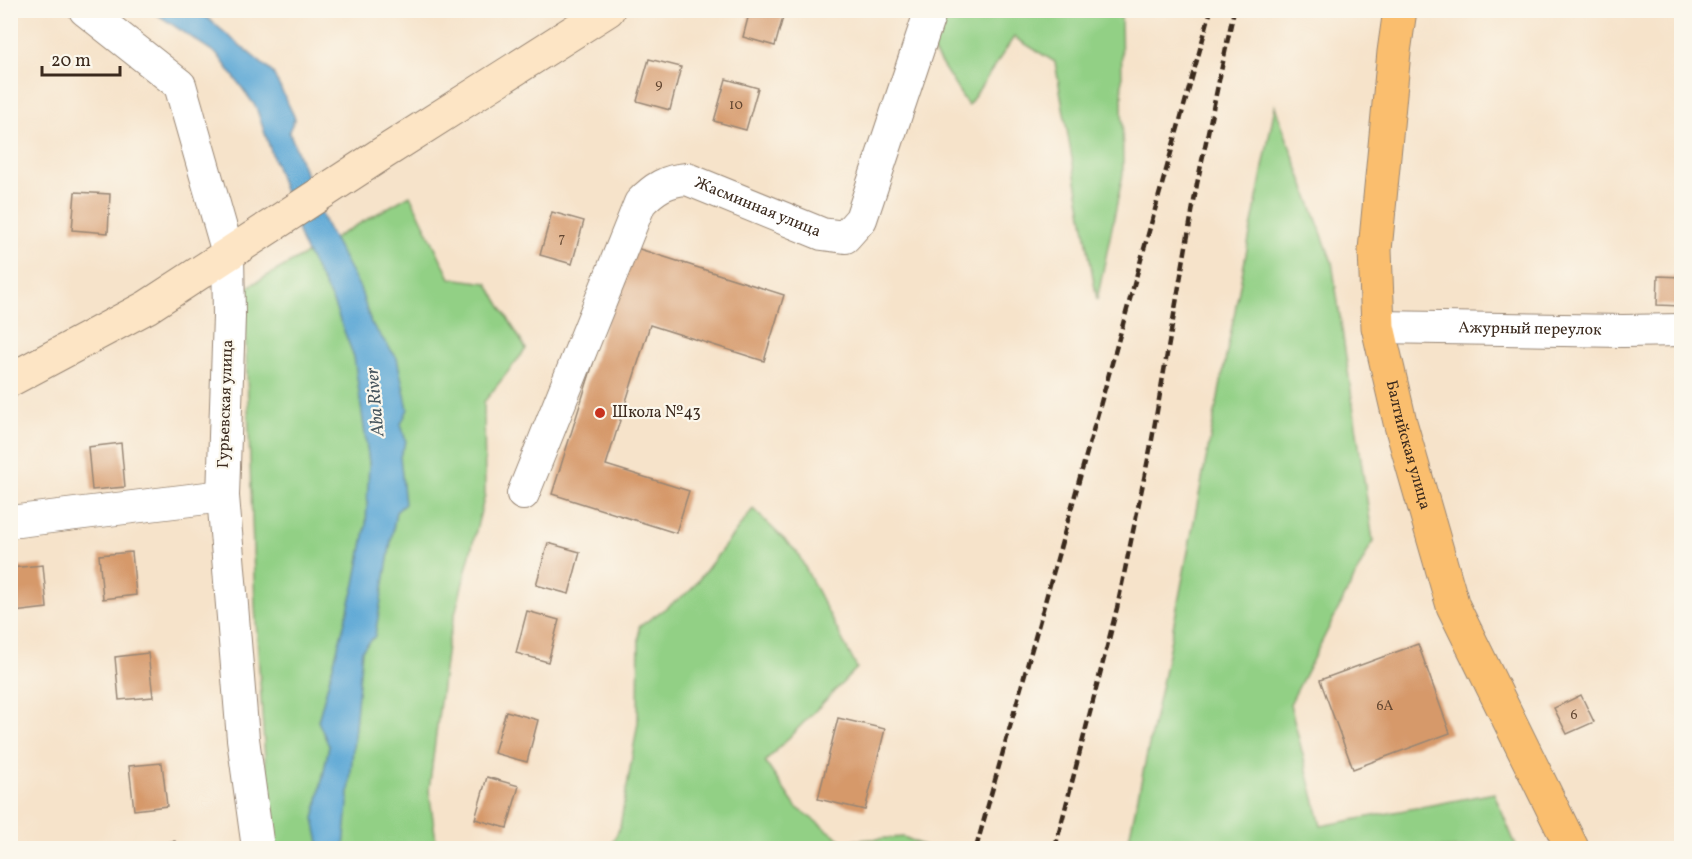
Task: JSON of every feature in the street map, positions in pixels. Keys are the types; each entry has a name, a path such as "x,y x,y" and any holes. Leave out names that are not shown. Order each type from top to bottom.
{"main road":[{"path":"10,380 147,307 608,10"},
{"name":"Балтийская улица","path":"1400,10 1375,249 1378,327 1400,422 1453,606 1572,849"}],"street":[{"name":"Гурьевская улица","path":"85,10 180,84 239,246 229,316 223,496 243,739 258,849"},
{"name":"Жасминная улица","path":"523,494 640,203 652,190 664,183 676,179 687,179 822,234 845,237 861,219 931,10"},
{"name":"Ажурный переулок","path":"1378,327 1682,330"},
{"path":"10,522 223,496"}],"green space":[{"path":"923,11 1121,11 1123,174 1097,300 1055,62 1014,37 968,106 919,29"},
{"path":"1275,106 1332,262 1373,541 1290,704 1321,826 1494,793 1517,848 1127,848 1165,669"},
{"path":"410,195 450,278 487,283 526,349 484,402 485,495 447,646 429,790 437,848 274,848 270,835 255,606 244,289"},
{"path":"753,509 797,552 857,668 765,762 796,807 843,841 904,837 929,848 610,848 620,827 638,722 639,627 691,590"}],"water":[{"name":"Aba River","path":"152,11 199,11 273,73 295,118 289,131 326,225 360,288 371,323 397,358 408,409 401,424 406,442 400,456 405,504 396,512 375,636 362,650 344,848 320,848 314,819 329,746 318,721 355,584 366,525 369,463 354,357 333,302 302,243 256,107 218,55"}],"building":[{"path":"750,10 785,10 775,46 743,37"},
{"path":"649,59 681,67 670,110 637,101"},
{"path":"726,79 758,88 746,130 714,121"},
{"path":"75,192 110,194 108,233 72,230"},
{"path":"552,212 584,221 572,264 540,255"},
{"name":"Школа №43","path":"630,246 784,295 764,361 650,325 606,465 689,491 676,533 552,494"},
{"path":"1658,276 1682,277 1682,306 1657,305"},
{"path":"121,443 125,487 92,490 88,447"},
{"path":"10,459 15,481 10,482"},
{"path":"548,543 580,552 569,594 536,585"},
{"path":"132,552 136,595 103,599 99,555"},
{"path":"43,565 47,608 14,612 10,568"},
{"path":"527,611 559,620 548,662 516,653"},
{"path":"1418,644 1450,733 1353,769 1320,680"},
{"path":"148,653 153,697 119,700 115,657"},
{"path":"1581,695 1594,722 1567,734 1554,708"},
{"path":"506,711 538,720 527,762 494,753"},
{"path":"838,718 885,729 865,810 818,799"},
{"path":"162,763 167,806 134,810 129,766"},
{"path":"487,777 519,786 507,828 475,819"},
{"path":"175,841 176,848 142,848 142,844"}],"railway":[{"path":"976,848 1211,10"},
{"path":"1055,848 1117,608 1151,445 1197,184 1234,10"}],"place":[{"name":"Школа №43","path":"600,413"}]}
